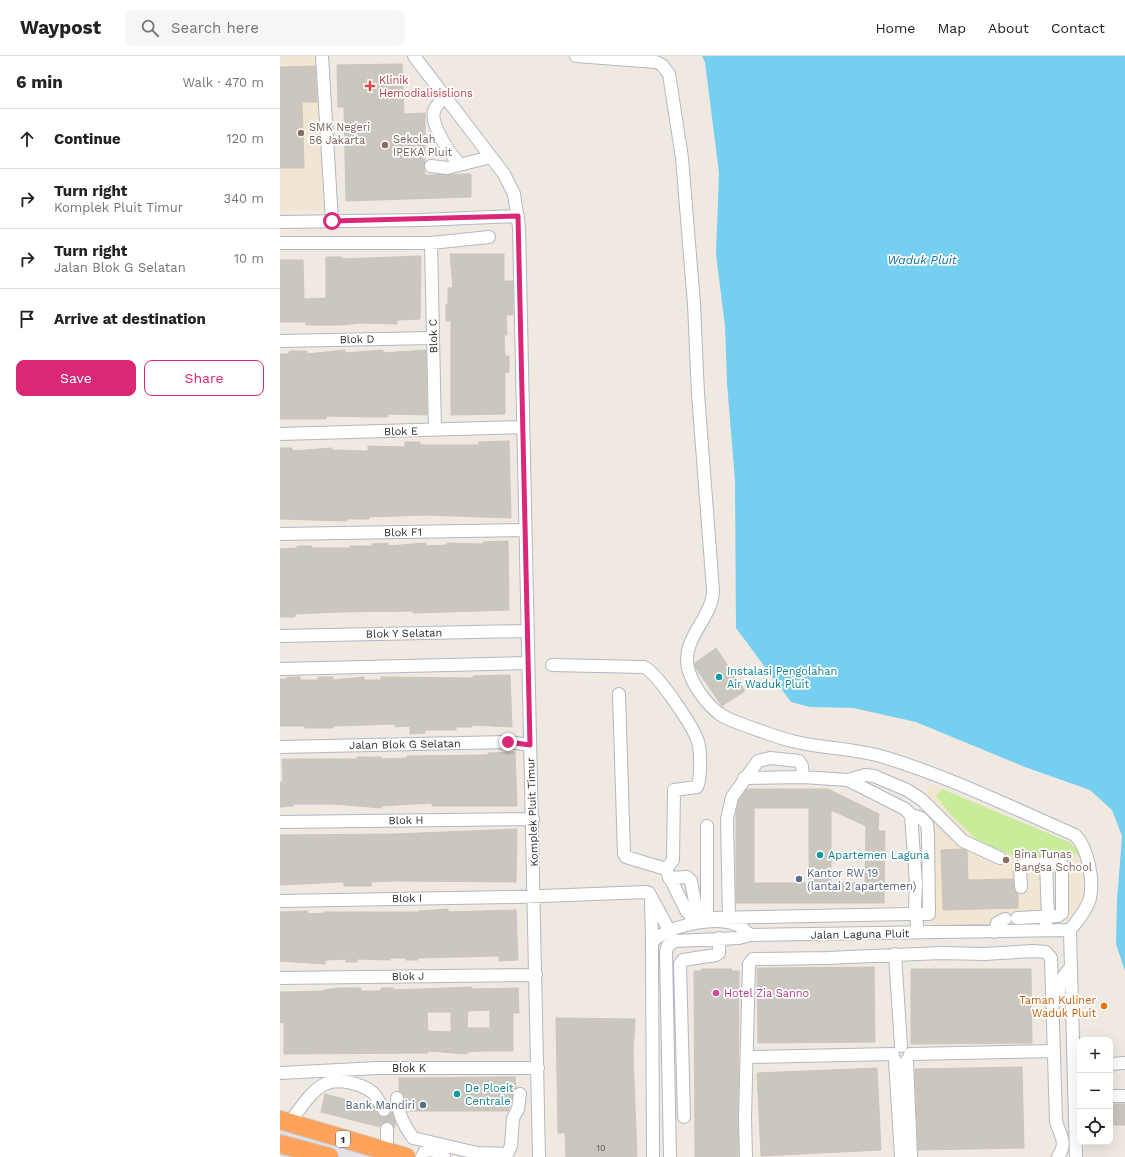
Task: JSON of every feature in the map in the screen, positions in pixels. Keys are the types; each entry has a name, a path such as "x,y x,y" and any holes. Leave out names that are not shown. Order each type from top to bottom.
{"highway":[{"name":"1","path":"284,1122 406,1157"},
{"name":"1","path":"280,1144 300,1154 329,1157"}],"street":[{"path":"322,56 332,221"},
{"name":"Komplek Pluit Timur","path":"414,56 504,174 512,189 519,222 528,663 535,897 539,1157"},
{"path":"576,56 656,62 662,65 669,74 683,166 694,304 698,394 713,590 711,604 690,642 687,656 688,669 693,680 702,695 721,715 742,724 792,741 888,758 952,782 1075,835 1085,848 1089,867 1090,898 1086,909 1070,930 1077,1065"},
{"path":"446,96 434,110 433,119 452,157 460,164"},
{"path":"431,166 447,168 491,157"},
{"path":"280,222 519,222"},
{"path":"280,243 431,243 489,237"},
{"name":"Blok C","path":"431,243 434,430"},
{"name":"Blok D","path":"280,341 433,338"},
{"name":"Blok E","path":"280,434 523,427"},
{"name":"Blok F1","path":"280,534 525,530"},
{"name":"Blok Y Selatan","path":"280,636 528,631"},
{"path":"280,669 528,663"},
{"path":"552,665 646,668 668,693 685,718 698,742 700,781 697,788 674,790 673,860 667,873 688,920"},
{"path":"618,694 624,854 626,857 667,873 687,877 691,881 688,920"},
{"name":"Jalan Blok G Selatan","path":"280,747 508,742 530,745"},
{"path":"729,917 728,814 732,797 744,778 758,761 770,758 799,761 802,766 802,777"},
{"path":"744,778 802,777 848,780 865,775 874,776 908,790 927,805 963,841 1000,858"},
{"path":"848,780 898,804 920,819 940,819"},
{"path":"913,933 920,819 927,811 927,805"},
{"name":"Blok H","path":"280,822 533,819"},
{"path":"652,942 661,934 688,920 729,917 914,912 929,914 920,819"},
{"path":"688,920 707,826"},
{"path":"995,932 997,923 1011,919 1058,916 1062,913 1062,864 1059,862 1022,865 1020,868 1021,887"},
{"name":"Blok I","path":"280,901 535,897 646,892 651,898"},
{"path":"651,898 688,920 735,924 750,935"},
{"path":"651,898 653,1157"},
{"path":"1030,917 1030,931"},
{"path":"1046,931 1046,920 1048,917"},
{"name":"Jalan Laguna Pluit","path":"669,1101 666,961 668,945 675,941 739,938 750,935 1070,930"},
{"path":"684,1117 680,964 683,960 716,955 719,953 719,938"},
{"path":"746,1157 749,964 753,959 827,958 895,954 984,954 1033,951 1046,952 1051,958 1056,1121 1059,1134 1063,1139 1063,1148 1058,1157"},
{"path":"895,954 901,1055 911,1157"},
{"path":"1071,967 1062,978 1058,988 1060,1035 1054,1052 1061,1072 1063,1122 1066,1128 1075,1133"},
{"name":"Blok J","path":"280,978 536,975"},
{"path":"747,1057 1054,1052"},
{"path":"901,1055 901,1157"},
{"path":"1113,1064 1125,1063"},
{"name":"Blok K","path":"280,1073 378,1068 538,1068"},
{"path":"284,1122 316,1090 325,1084 335,1082 357,1084 373,1093 384,1110"},
{"path":"397,1098 398,1110 403,1124 413,1138 477,1153 508,1155 511,1146 513,1118 518,1109 520,1094"},
{"path":"1076,1157 1075,1133 1077,1096"},
{"path":"1113,1096 1125,1096"},
{"path":"652,1101 669,1101 670,1157"},
{"path":"387,1129 387,1151"},
{"path":"406,1157 413,1138"},
{"path":"422,1157 425,1151 431,1150 443,1154 444,1157"}],"shaded area":[{"name":"SMK Negeri 56 Jakarta","path":"280,56 318,56 327,210 280,211"},
{"name":"Bina Tunas Bangsa School","path":"927,783 1069,842 1082,854 1085,900 1071,923 932,925"},
{"path":"280,1126 371,1157 280,1157"}],"green space":[{"path":"942,789 1069,842 1082,854 1020,858 980,843 951,815 936,796"}],"water":[{"name":"Waduk Pluit","path":"702,56 1125,56 1125,971 1116,944 1117,901 1122,836 1112,810 1090,790 1025,767 916,722 853,708 810,707 791,702 736,628 735,481 727,383 725,326 716,254 719,173 705,62"}],"building":[{"name":"Sekolah IPEKA Pluit","path":"402,64 404,114 425,113 425,175 471,174 471,197 346,201 344,107 338,107 337,65"},
{"path":"315,66 317,102 302,102 304,168 280,168 280,67"},
{"path":"450,254 504,254 504,281 513,281 513,315 506,315 507,335 504,335 505,356 509,356 509,372 505,373 505,414 451,415 451,321 446,321 448,288 453,288"},
{"path":"421,256 420,319 397,320 397,324 360,323 342,325 306,325 306,322 280,322 280,260 303,260 304,299 326,298 326,257 342,257 342,259"},
{"path":"345,350 345,353 383,350 383,353 426,350 427,415 388,414 388,417 326,416 326,419 280,419 280,354 289,354 289,351 307,351 307,354"},
{"path":"509,441 511,518 425,515 369,517 369,519 347,519 347,521 280,519 280,448 292,448 292,451 332,448 332,450 368,451 368,446 405,447 405,442 420,442 420,445 479,445 479,442"},
{"path":"508,541 509,610 413,613 413,611 337,612 295,614 295,617 280,617 280,549 297,548 297,546 312,546 312,548 350,548 350,546 372,546 372,544 388,543 388,546 426,543 426,546 447,545 447,543 483,544 483,542"},
{"name":"Instalasi Pengolahan Air Waduk Pluit","path":"716,648 745,691 722,706 695,667 695,663"},
{"path":"510,675 512,727 472,725 472,727 456,727 456,730 425,730 425,733 410,734 410,726 395,727 395,724 333,726 333,728 280,726 280,679 287,679 287,677 300,677 300,680 318,680 318,677 333,677 333,680 364,677 364,680 381,680 381,677 473,678 473,676"},
{"path":"515,752 517,806 432,806 432,803 381,806 381,808 334,804 293,804 293,806 280,807 280,782 283,782 282,759 357,759 357,757 381,757 381,759 407,758 407,756 488,755 488,753"},
{"name":"Apartemen Laguna","path":"747,789 828,789 879,814 878,831 885,831 884,903 736,903 736,812 739,800","holes":["754,808 809,808 809,883 754,883","831,810 866,826 865,883 831,883"]},
{"path":"517,829 516,882 394,881 371,882 371,886 344,886 344,882 280,885 280,835 396,834"},
{"path":"963,849 967,851 968,880 1013,879 1014,888 1018,894 1018,908 943,910 941,850"},
{"path":"448,909 448,912 516,910 518,960 499,961 499,956 418,958 418,960 406,960 405,958 390,958 390,960 357,959 357,962 346,962 346,959 325,960 325,964 280,961 280,912 308,911 308,914 325,912 419,912"},
{"path":"874,967 875,1042 758,1043 757,968"},
{"path":"701,969 732,969 732,971 739,971 738,1157 695,1157 694,971 701,971"},
{"path":"911,969 1031,969 1032,1043 911,1044"},
{"path":"472,987 472,989 518,988 519,1013 513,1013 513,1051 467,1052 467,1054 428,1051 428,1053 284,1054 284,1022 280,1023 280,992 324,991 339,988 361,988 361,991 381,991 381,988 393,988 394,990","holes":["490,1010 490,1028 467,1028 468,1011","427,1012 451,1012 451,1032 428,1031"]},
{"path":"556,1018 635,1019 633,1054 637,1157 566,1157 565,1133 558,1133"},
{"path":"1022,1067 1024,1148 918,1150 915,1069"},
{"path":"877,1068 881,1150 761,1156 757,1073"},
{"name":"De Ploeit Centrale","path":"515,1077 516,1088 508,1111 407,1111 404,1097 399,1091 399,1078"},
{"path":"325,1094 374,1107 381,1117 388,1117 392,1112 396,1123 394,1128 391,1123 387,1122 383,1123 380,1127 321,1112"},
{"path":"1113,1104 1125,1104 1125,1125 1113,1125"}],"tunnel":[{"path":"384,1110 387,1129"}],"place":[{"name":"Klinik Hemodialisislions","path":"370,86"},
{"name":"SMK Negeri 56 Jakarta","path":"301,133"},
{"name":"Sekolah IPEKA Pluit","path":"385,145"},
{"name":"Instalasi Pengolahan Air Waduk Pluit","path":"719,677"},
{"name":"Apartemen Laguna","path":"820,855"},
{"name":"Bina Tunas Bangsa School","path":"1006,860"},
{"name":"Kantor RW 19 (lantai 2 apartemen)","path":"799,879"},
{"name":"Hotel Zia Sanno","path":"716,993"},
{"name":"Taman Kuliner Waduk Pluit","path":"1104,1006"},
{"name":"De Ploeit Centrale","path":"457,1094"},
{"name":"Bank Mandiri","path":"423,1105"}],"route":[{"path":"332,221 421,220 518,216 530,745 508,742"}]}
